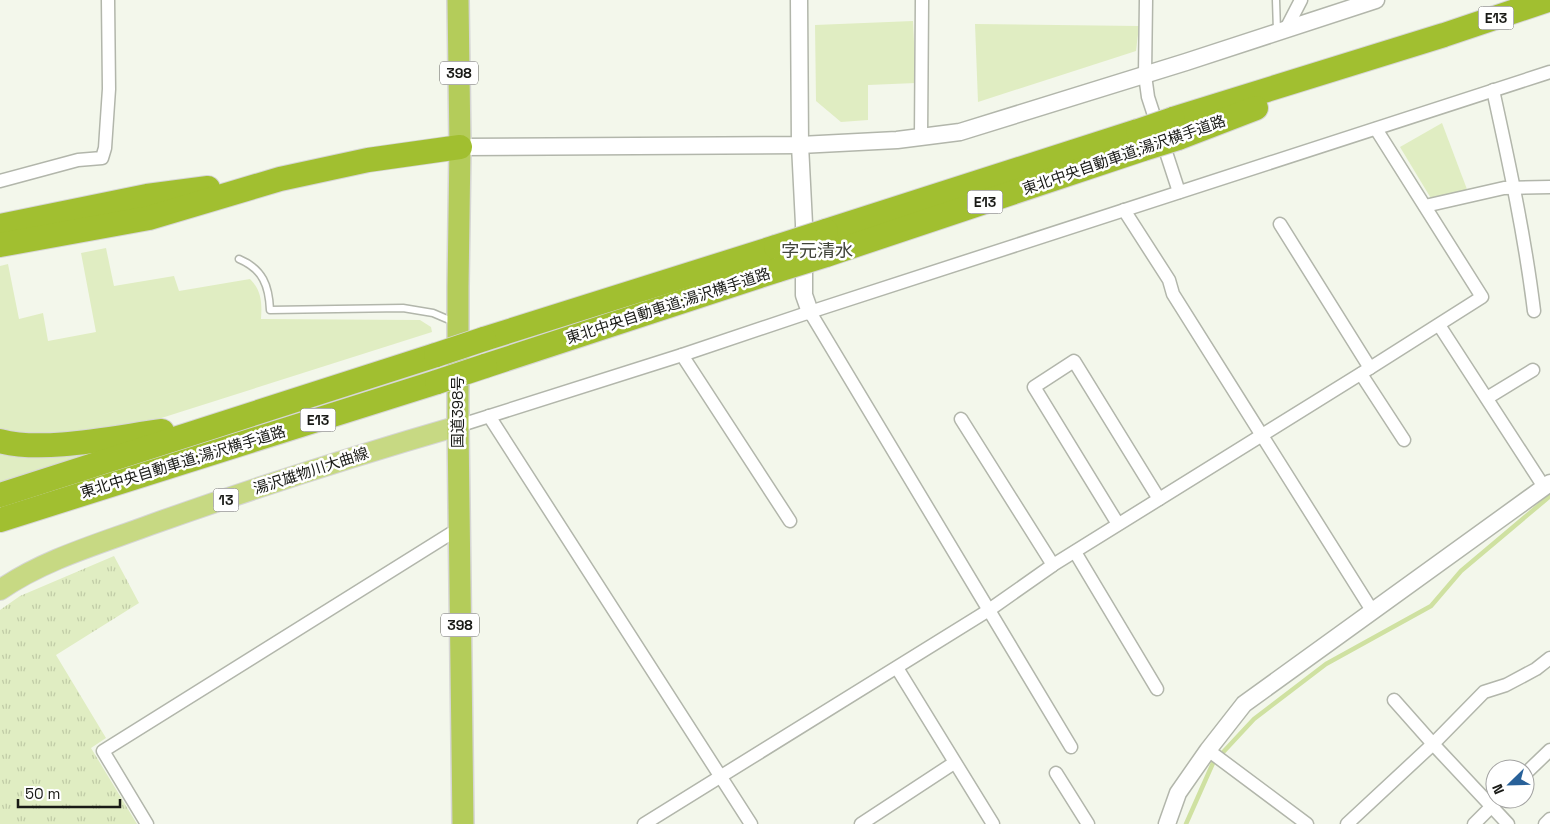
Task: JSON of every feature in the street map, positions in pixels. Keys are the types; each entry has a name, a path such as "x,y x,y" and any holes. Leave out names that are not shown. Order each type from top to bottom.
{"highway":[{"name":"国道398号","path":"458,0 460,147 458,529 463,824"},
{"name":"東北中央自動車道;湯沢横手道路","path":"0,520 438,382 826,255 1141,140 1548,0"},
{"name":"東北中央自動車道;湯沢横手道路","path":"0,494 826,231 1141,140"},
{"path":"0,253 11,244 149,218 280,179 368,160 460,147"},
{"path":"0,226 147,196 280,179"},
{"path":"0,441 13,444 63,444 223,422"},
{"path":"0,536 119,494 199,458"}],"main road":[{"name":"湯沢雄物川大曲線","path":"0,590 19,577 60,558 162,521 377,449 458,426"}],"street":[{"path":"0,180 78,160 102,158 105,148 110,89 108,0"},
{"path":"799,0 804,295 810,312 1070,746"},
{"path":"921,137 922,0"},
{"path":"1146,0 1145,75 1148,97 1179,192"},
{"path":"1281,31 1301,0"},
{"path":"460,147 800,145 897,140 960,132 1145,75 1376,0"},
{"path":"458,426 682,355 1550,72"},
{"path":"1493,90 1514,188 1534,311"},
{"path":"644,824 897,668 989,610 1052,565 1076,552 1482,297 1376,129"},
{"path":"1425,206 1504,188 1550,186"},
{"path":"1124,210 1168,280 1173,294 1373,612"},
{"path":"1280,224 1404,440"},
{"path":"1167,824 1178,793 1208,750 1244,704 1547,485 1439,325"},
{"path":"682,355 790,520"},
{"path":"1118,524 1034,387 1074,361 1159,499"},
{"path":"1487,398 1533,370"},
{"path":"489,416 751,824"},
{"path":"960,419 1052,565"},
{"path":"147,824 103,751 458,529"},
{"path":"1076,552 1157,689"},
{"path":"1347,824 1433,744 1484,692 1506,685 1536,669 1550,658"},
{"path":"897,668 993,824"},
{"path":"1394,700 1433,744 1485,793"},
{"path":"1208,750 1307,824"},
{"path":"1535,764 1550,750"},
{"path":"861,824 954,763"},
{"path":"1056,773 1088,824"},
{"path":"1474,824 1489,809"},
{"path":"1499,809 1508,824"},
{"path":"1545,824 1550,819"}],"lane":[{"path":"1276,0 1281,31"},
{"path":"239,259 248,263 263,279 269,293 270,310 403,308 433,313 458,323"}],"green space":[{"path":"913,21 916,83 868,85 868,120 841,122 816,101 815,25"},
{"path":"975,24 1139,26 1136,51 978,102"},
{"path":"1442,123 1468,192 1432,200 1400,147"},
{"path":"106,248 114,286 174,276 179,291 250,279 257,288 260,298 261,319 420,320 431,327 432,332 133,427 31,436 0,430 0,266 8,264 19,319 43,313 48,341 96,332 81,253"},
{"path":"0,449 81,451 83,457 0,483"},
{"path":"114,556 139,603 56,655 106,738 91,748 137,824 0,824 0,610 20,596"}],"waterway":[{"path":"1186,824 1213,763 1254,719 1326,664 1431,606 1461,571 1550,496"}],"district":[{"name":"字元清水","path":"817,251"}]}
